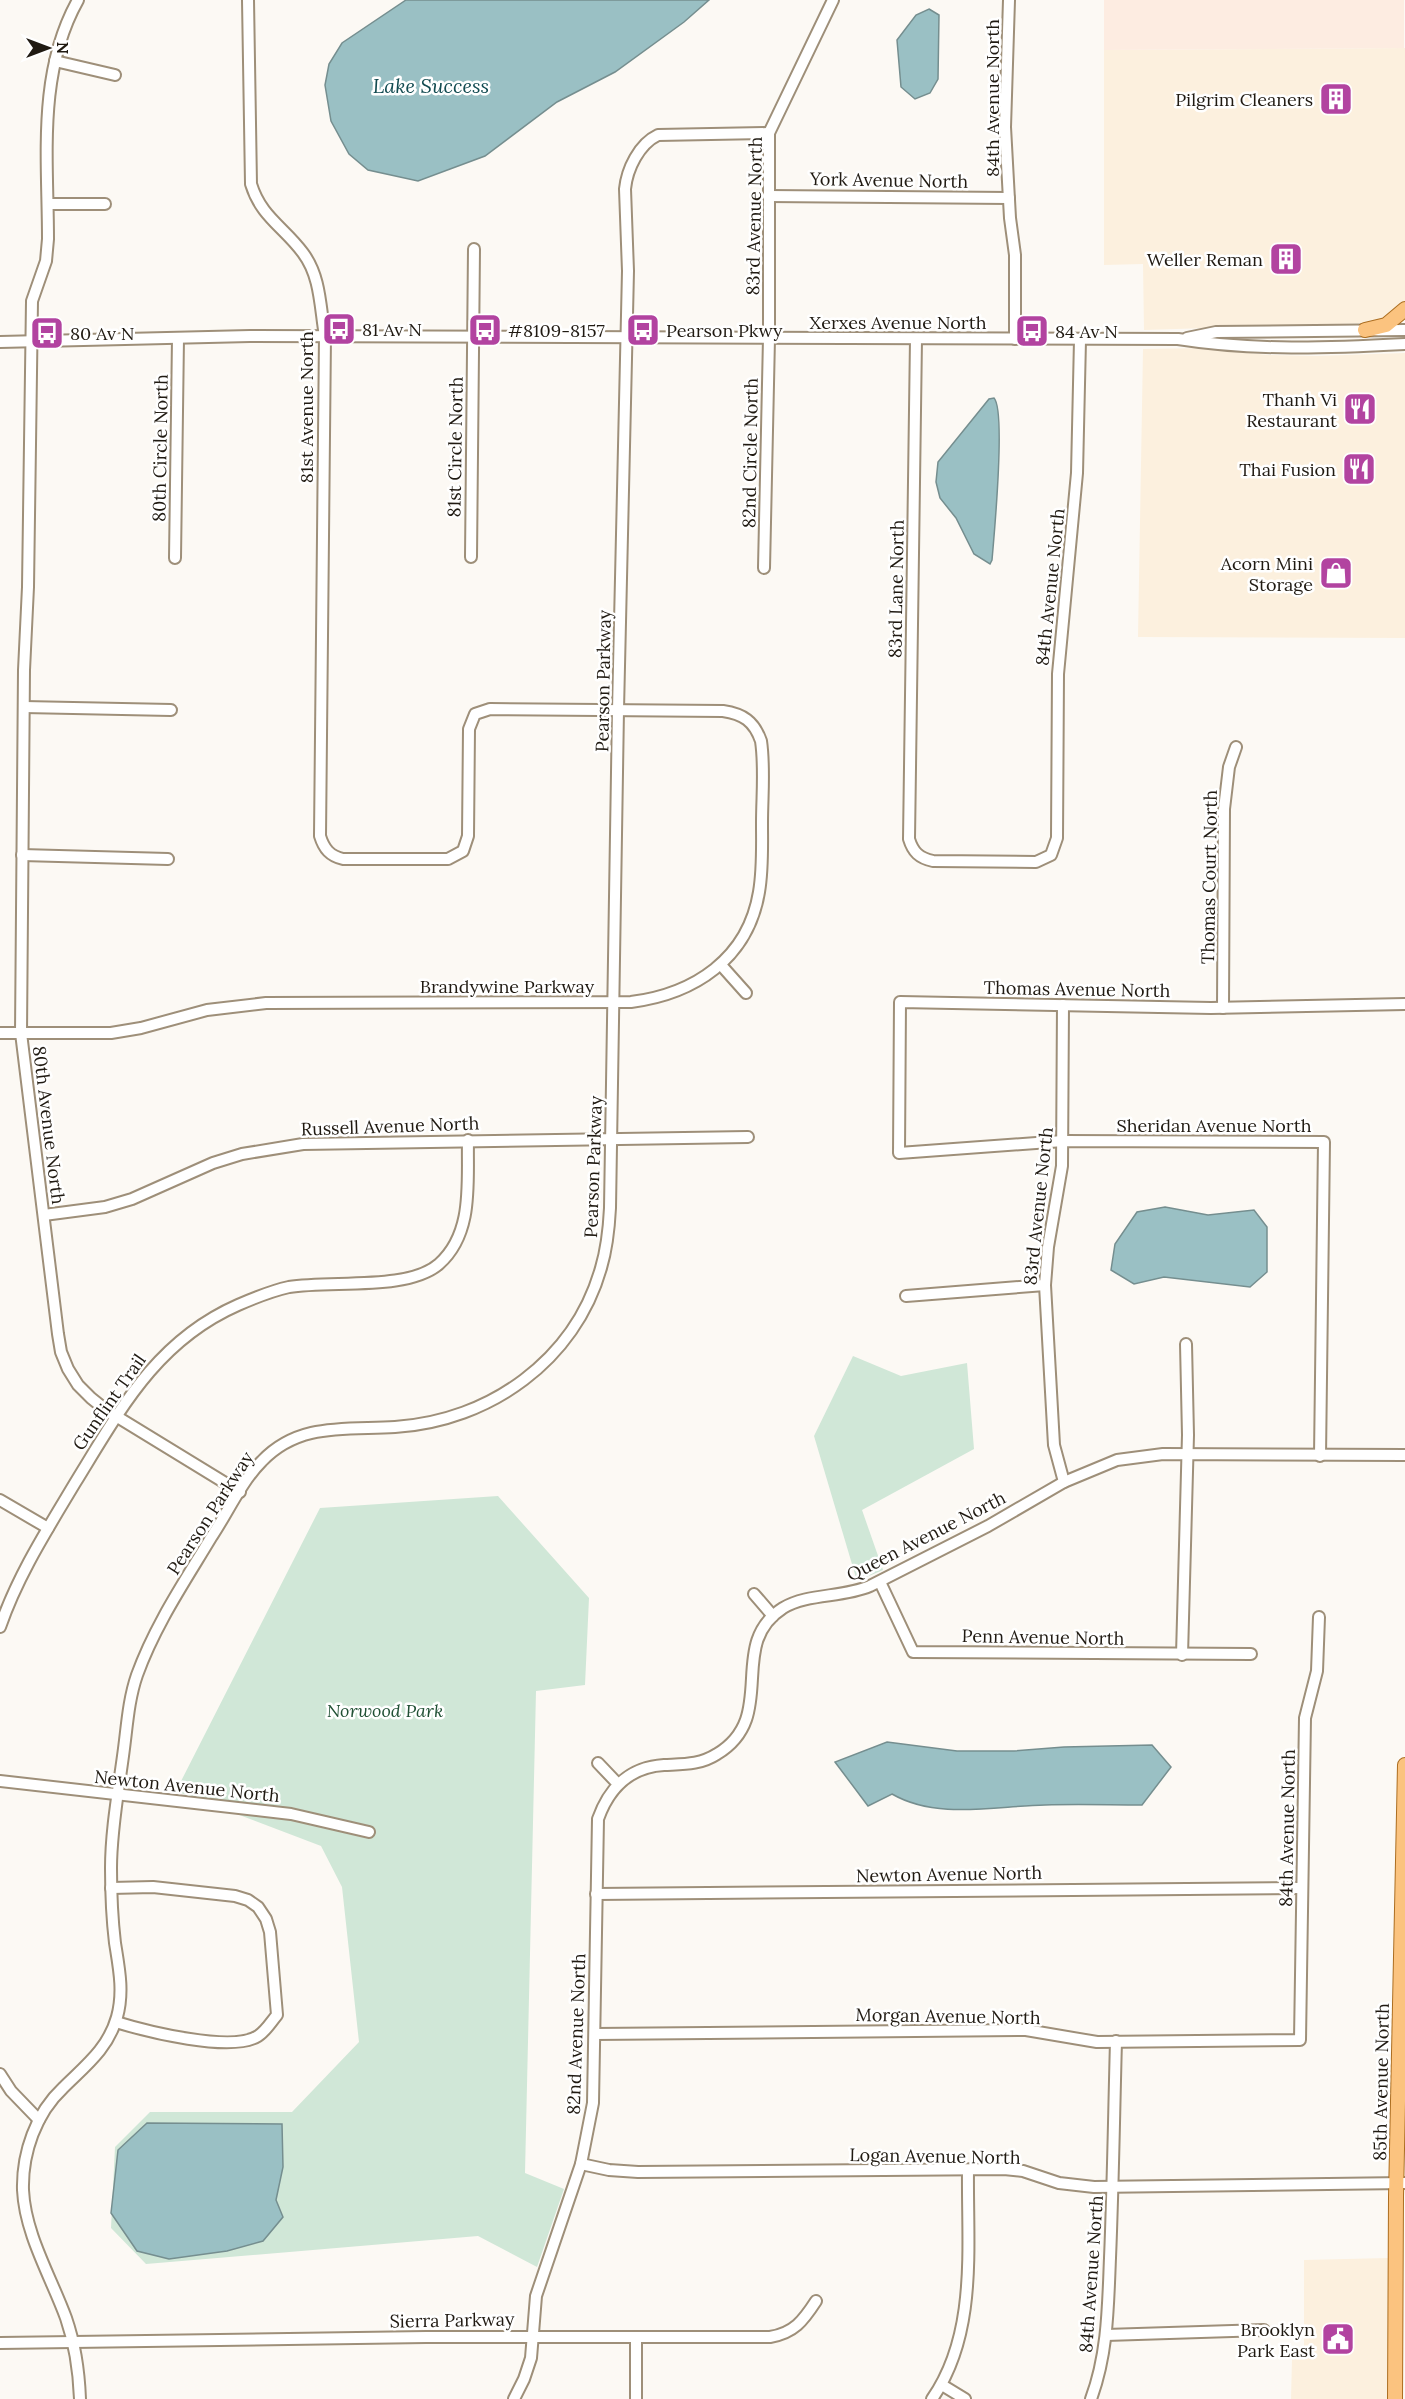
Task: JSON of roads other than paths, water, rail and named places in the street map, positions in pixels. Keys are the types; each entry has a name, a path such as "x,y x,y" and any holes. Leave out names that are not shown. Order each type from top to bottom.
{"main road":[{"path":"1365,330 1386,325 1405,309"},
{"name":"85th Avenue North","path":"1395,2399 1401,2183 1405,1765"}],"street":[{"name":"80th Avenue North","path":"78,0 63,34 48,96 46,261 32,301 24,707 21,1033 61,1352 78,1385 91,1398 116,1416 240,1492"},
{"name":"81st Avenue North","path":"248,0 251,184 255,198 263,211 292,239 314,271 319,289 325,336 320,837"},
{"name":"83rd Avenue North","path":"769,338 769,133 833,0"},
{"name":"84th Avenue North","path":"1009,0 1005,127 1015,255 1015,339"},
{"path":"55,61 115,75"},
{"name":"Pearson Parkway","path":"72,2343 67,2322 26,2213 23,2191 24,2169 28,2147 39,2120 60,2090 92,2062 104,2046 116,2022 121,1990 111,1888 111,1858 118,1795 128,1709 144,1657 163,1617 260,1462 276,1448 295,1437 316,1430 396,1427 457,1416 503,1395 536,1371 558,1349 576,1324 590,1298 601,1269 609,1229 627,338 626,175 650,139 667,134 769,133"},
{"name":"York Avenue North","path":"768,196 1009,198"},
{"path":"48,204 105,204"},
{"path":"473,337 474,249"},
{"name":"Xerxes Avenue North","path":"1178,339 1216,332 1405,330"},
{"name":"Xerxes Avenue North","path":"0,342 325,336 1178,339 1216,345 1307,349 1405,344"},
{"name":"81st Circle North","path":"471,557 473,337"},
{"name":"80th Circle North","path":"175,558 178,338"},
{"name":"82nd Circle North","path":"764,568 769,338"},
{"name":"83rd Lane North","path":"916,339 909,839 918,855 933,861 1036,862 1051,855 1057,838"},
{"name":"84th Avenue North","path":"1057,838 1058,674 1077,474 1080,340"},
{"path":"24,707 171,710"},
{"name":"Brandywine Parkway","path":"0,1032 111,1033 141,1028 207,1010 266,1003 614,1002 653,999 675,993 696,983 721,965 743,936 753,915 759,893 761,871 763,752 758,731 752,722 743,716 723,711 490,709 475,714 469,729 468,837 463,851 456,857 448,860 343,859 330,853 323,846 320,837"},
{"name":"Thomas Court North","path":"1223,1008 1224,809 1229,767 1236,747"},
{"path":"22,855 168,859"},
{"path":"721,965 746,993"},
{"name":"Thomas Avenue North","path":"899,1153 900,1002 1223,1008 1405,1004"},
{"name":"83rd Avenue North","path":"1063,1005 1062,1166 1048,1247 1045,1285 1054,1445 1064,1482"},
{"name":"Russell Avenue North","path":"44,1215 105,1207 132,1199 213,1163 273,1148 334,1142 748,1137"},
{"name":"Gunflint Trail","path":"0,1627 24,1568 116,1416 160,1358 206,1321 263,1294 287,1288 336,1282 394,1282 424,1274 438,1265 458,1240 464,1224 468,1140"},
{"name":"Sheridan Avenue North","path":"899,1153 1063,1141 1324,1142 1320,1456"},
{"path":"906,1296 1045,1285"},
{"path":"1182,1655 1187,1455 1186,1344"},
{"name":"Queen Avenue North","path":"597,1832 603,1806 609,1794 631,1774 648,1767 701,1762 731,1744 742,1730 749,1714 754,1647 760,1633 773,1616 794,1602 855,1592 880,1582 988,1526 1064,1482 1117,1460 1162,1454 1405,1455"},
{"path":"0,1500 48,1528"},
{"name":"Penn Avenue North","path":"880,1582 913,1652 1251,1654"},
{"path":"754,1594 773,1616"},
{"name":"84th Avenue North","path":"1300,2040 1305,1718 1317,1671 1319,1617"},
{"path":"598,1763 618,1784"},
{"name":"Newton Avenue North","path":"0,1781 291,1814 369,1832"},
{"name":"82nd Avenue North","path":"514,2399 531,2358 536,2296 581,2164 593,2103 597,1832"},
{"path":"111,1888 153,1887 234,1896 248,1900 258,1907 266,1919 270,1932 277,2015 258,2036 233,2043 158,2033 116,2022"},
{"name":"Newton Avenue North","path":"596,1894 1302,1888"},
{"name":"Morgan Avenue North","path":"595,2034 1026,2030 1078,2040 1116,2042 1300,2040"},
{"name":"84th Avenue North","path":"1091,2399 1099,2378 1106,2335 1113,2187 1116,2042"},
{"path":"0,2074 11,2091 39,2120"},
{"name":"Logan Avenue North","path":"581,2164 609,2170 638,2172 1023,2171 1059,2183 1094,2187 1401,2183"},
{"path":"932,2399 942,2385 963,2328 966,2298 968,2170"},
{"name":"Sierra Parkway","path":"0,2343 782,2335 793,2331 816,2301"},
{"path":"1106,2335 1264,2331"},
{"path":"636,2337 636,2399"},
{"path":"72,2343 81,2399"},
{"path":"942,2385 965,2399"}],"water":[{"name":"Lake Success","path":"406,0 709,0 684,22 615,72 557,102 485,156 418,181 368,170 349,154 331,121 325,85 329,64 342,43"},
{"path":"929,9 939,15 938,79 930,93 915,99 901,87 897,40 916,15"},
{"path":"994,398 999,425 999,449 995,526 990,564 974,554 956,518 940,498 936,482 938,462 989,399"},
{"path":"1165,1207 1208,1215 1254,1210 1267,1227 1267,1272 1250,1287 1164,1277 1134,1284 1111,1270 1115,1244 1137,1212"},
{"path":"887,1742 957,1751 1152,1745 1171,1767 1142,1805 1057,1805 967,1810 928,1807 892,1794 868,1806 835,1762"},
{"path":"147,2123 282,2124 283,2167 276,2200 283,2217 263,2241 227,2251 169,2259 137,2251 111,2213 118,2150"}],"place":[{"name":"Pilgrim Cleaners","path":"1336,99"},
{"name":"Weller Reman","path":"1286,259"},
{"name":"81 Av N","path":"339,329"},
{"name":"#8109-8157","path":"485,330"},
{"name":"Pearson Pkwy","path":"643,330"},
{"name":"84 Av N","path":"1032,331"},
{"name":"80 Av N","path":"47,333"},
{"name":"Thanh Vi Restaurant","path":"1360,409"},
{"name":"Thai Fusion","path":"1359,469"},
{"name":"Acorn Mini Storage","path":"1336,573"},
{"name":"Brooklyn Park East","path":"1338,2339"}],"park label":[{"name":"Norwood Park","path":"385,1710"}]}
